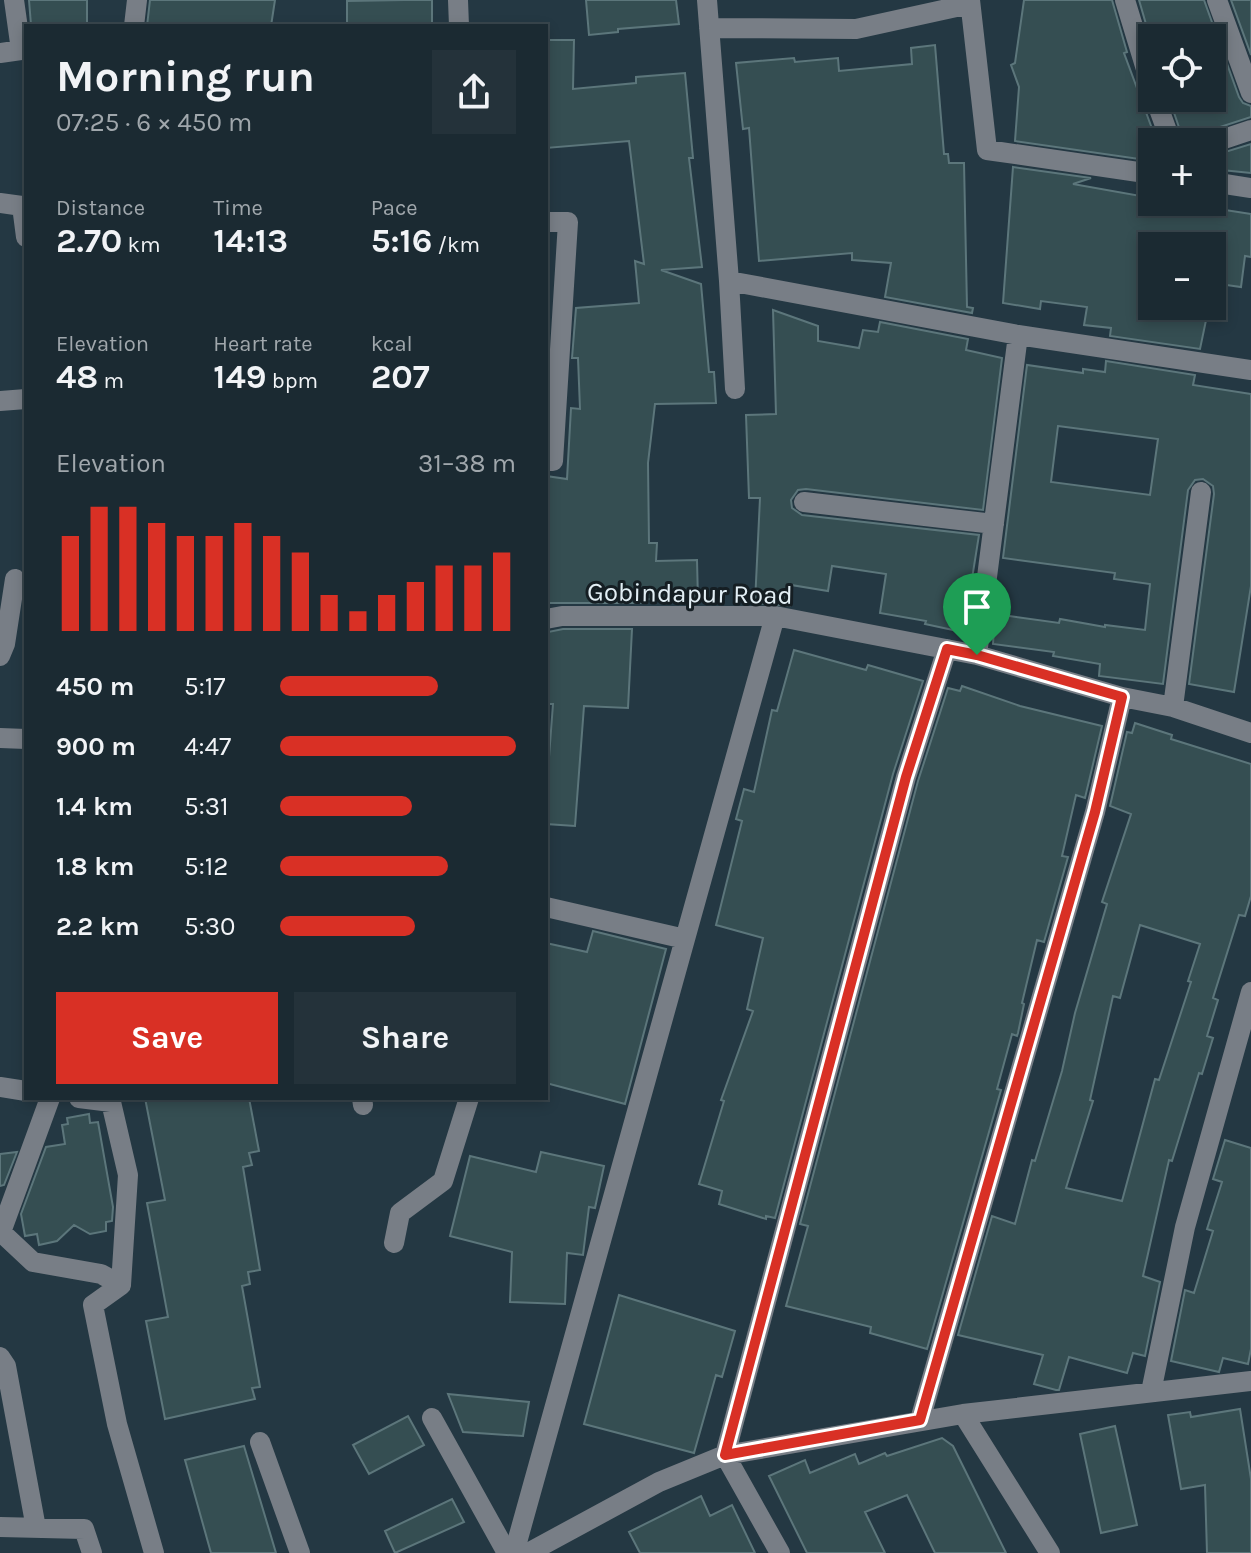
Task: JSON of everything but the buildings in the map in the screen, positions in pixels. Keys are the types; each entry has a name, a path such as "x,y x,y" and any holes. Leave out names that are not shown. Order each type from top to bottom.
{"street":[{"path":"0,53 21,50 14,0"},
{"path":"134,24 137,0"},
{"path":"458,0 459,24"},
{"path":"707,0 735,389"},
{"path":"1125,0 1138,43"},
{"path":"1217,0 1251,93"},
{"path":"709,28 856,29 970,2 987,150 1138,172"},
{"path":"1226,138 1251,130"},
{"path":"1226,184 1251,188"},
{"path":"0,203 22,206 24,222"},
{"path":"548,222 568,222 553,365 553,461 548,461"},
{"path":"729,281 1018,335 1251,370"},
{"path":"977,655 1018,335"},
{"path":"0,401 24,399"},
{"path":"1173,707 1201,492"},
{"path":"804,502 994,524"},
{"path":"0,656 5,644 15,579"},
{"name":"Gobindapur Road","path":"548,619 562,616 775,616 977,655 1122,697 1173,707 1251,733"},
{"path":"514,1553 775,616"},
{"path":"780,1553 725,1455 906,777 947,649"},
{"path":"920,1420 1095,812 1122,697"},
{"path":"0,738 24,739"},
{"path":"548,907 685,939"},
{"path":"1151,1392 1185,1227 1251,992"},
{"path":"0,1087 24,1091"},
{"path":"49,1100 1,1231 33,1262 101,1274 121,1285"},
{"path":"95,1100 111,1102 128,1175 121,1285"},
{"path":"394,1243 400,1213 443,1181 468,1100"},
{"path":"121,1285 93,1305 117,1424 154,1553"},
{"path":"0,1357 6,1366 36,1528"},
{"path":"528,1553 659,1482 725,1455 920,1420 1251,1381"},
{"path":"963,1414 1050,1553"},
{"path":"432,1418 507,1553"},
{"path":"260,1442 300,1553"},
{"path":"0,1527 84,1529 92,1553"}],"route":[{"path":"947,649 977,655 1122,697 1095,812 920,1420 725,1455 906,777 947,649"}]}
